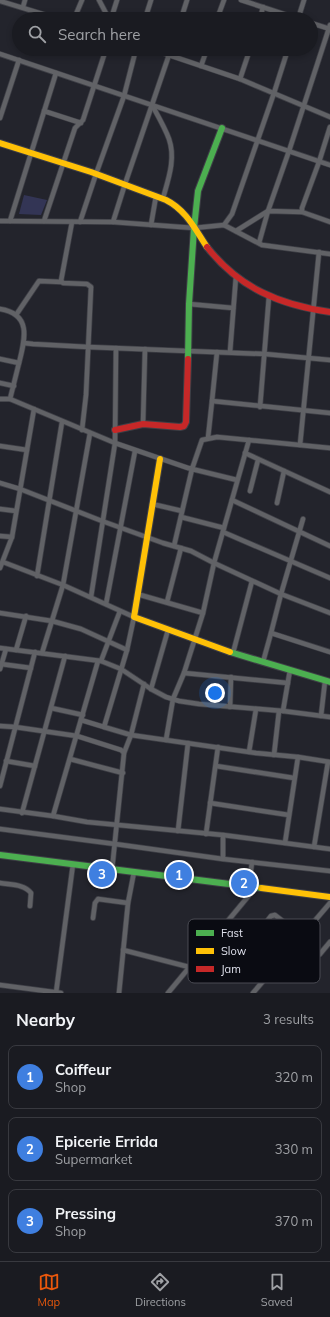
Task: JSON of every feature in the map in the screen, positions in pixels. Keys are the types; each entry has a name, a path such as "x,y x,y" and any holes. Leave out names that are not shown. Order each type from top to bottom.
{"street":[{"path":"23,7 25,0"},
{"path":"77,12 82,0"},
{"path":"99,0 106,12"},
{"path":"113,12 117,0"},
{"path":"147,12 151,0"},
{"path":"183,12 187,0"},
{"path":"220,12 224,0"},
{"path":"242,0 278,12"},
{"path":"300,12 304,0"},
{"path":"0,1 38,12"},
{"path":"262,12 264,7"},
{"path":"259,244 268,211 289,152 329,27 318,25"},
{"path":"0,54 330,165"},
{"path":"44,221 75,128 81,123 84,117 103,56"},
{"path":"80,222 124,96 134,56"},
{"path":"113,222 124,184 169,56"},
{"path":"172,56 240,79 330,117"},
{"path":"201,66 205,56"},
{"path":"240,79 248,56"},
{"path":"224,225 232,214 286,56"},
{"path":"0,118 19,60"},
{"path":"10,221 56,73"},
{"path":"151,225 159,197 170,171 171,149 169,140 152,105"},
{"path":"44,111 81,123"},
{"path":"115,430 143,424 180,427 184,426 186,422 189,304 198,191 222,128"},
{"path":"302,212 302,208 330,128"},
{"path":"0,143 31,154 64,163 159,197 179,208 213,255 236,276 251,287 294,306 313,311 330,312"},
{"path":"236,230 268,211 302,212 330,222"},
{"path":"0,221 113,222 194,228 224,225 236,230 259,244 330,254"},
{"path":"62,282 61,280 72,222"},
{"path":"300,445 319,252"},
{"path":"230,352 236,276"},
{"path":"16,315 39,281 87,284 91,287 86,395 82,430"},
{"path":"260,407 266,354 269,296"},
{"path":"189,304 233,308"},
{"path":"0,309 7,310 16,315 23,324 25,332 24,343 10,399"},
{"path":"24,343 88,347 230,352 330,360"},
{"path":"91,597 115,443 116,348"},
{"path":"143,424 145,349"},
{"path":"208,438 217,352"},
{"path":"0,359 19,363"},
{"path":"0,383 14,386"},
{"path":"0,399 10,399 62,422 135,451 192,469 237,480"},
{"path":"212,401 330,413"},
{"path":"0,568 12,537 34,409"},
{"path":"37,576 62,422"},
{"path":"42,653 63,585 90,433"},
{"path":"174,546 192,469 200,442 202,440 217,437 330,448"},
{"path":"166,740 173,699 184,673 204,612 214,564 249,440"},
{"path":"0,446 27,450"},
{"path":"106,604 135,451"},
{"path":"245,453 330,492"},
{"path":"104,727 127,650 134,618 160,459"},
{"path":"250,491 258,460"},
{"path":"277,503 284,471"},
{"path":"0,483 20,489 121,528 191,551 214,564 281,594 330,613"},
{"path":"232,500 330,546"},
{"path":"152,504 182,511"},
{"path":"0,509 16,511"},
{"path":"181,517 223,530 291,562 330,578"},
{"path":"263,662 303,519"},
{"path":"0,536 12,537"},
{"path":"167,602 181,548"},
{"path":"3,562 63,585 134,618 233,653 328,682 321,716"},
{"path":"233,653 252,581"},
{"path":"137,594 204,612"},
{"path":"53,816 99,661 120,611"},
{"path":"0,613 52,621 81,629 127,650"},
{"path":"16,650 26,616"},
{"path":"151,689 168,630"},
{"path":"271,633 330,652"},
{"path":"31,668 1,666 3,648 99,661 121,669 151,689 173,699 199,704 330,717"},
{"path":"0,786 35,652"},
{"path":"22,813 65,656"},
{"path":"274,755 281,711 290,670"},
{"path":"184,673 288,683"},
{"path":"230,707 231,677"},
{"path":"112,870 124,753 131,735 144,684"},
{"path":"51,708 83,715"},
{"path":"249,752 256,709"},
{"path":"81,720 131,735 329,762 314,847"},
{"path":"0,726 77,736 121,750 124,753"},
{"path":"178,831 188,743"},
{"path":"206,834 218,747"},
{"path":"285,843 298,757"},
{"path":"70,759 123,773"},
{"path":"6,761 35,766"},
{"path":"216,766 294,778"},
{"path":"210,803 289,815"},
{"path":"0,809 87,822 223,835 330,849"},
{"path":"0,829 222,859 330,871"},
{"path":"222,859 223,835"},
{"path":"0,855 330,897"},
{"path":"226,919 252,886 252,862"},
{"path":"56,993 73,864"},
{"path":"119,993 128,903 134,872"},
{"path":"0,883 21,886 27,889 31,893 30,906"},
{"path":"93,918 95,903 98,899 128,903"},
{"path":"316,919 330,903"},
{"path":"269,919 271,916 275,915 280,919"},
{"path":"320,954 330,942"},
{"path":"123,950 188,967"},
{"path":"168,993 188,968"},
{"path":"252,993 261,983"},
{"path":"0,985 61,993"}],"shaded area":[{"path":"24,195 47,200 41,215 19,214"}],"traffic: fast":[{"path":"188,359 189,304 198,191 222,128"},
{"path":"230,652 330,682"},
{"path":"0,855 261,888"}],"traffic: slow":[{"path":"0,143 91,172 166,200 185,215 207,247"},
{"path":"160,459 134,617 230,652"},
{"path":"261,888 330,897"}],"traffic: jam":[{"path":"207,247 219,261 233,273 247,284 262,292 294,305 330,312"},
{"path":"115,430 143,424 184,426 186,422 188,359"}],"place":[{"name":"Pressing","path":"102,874"},
{"name":"Coiffeur","path":"179,875"},
{"name":"Epicerie Errida","path":"244,883"}]}
